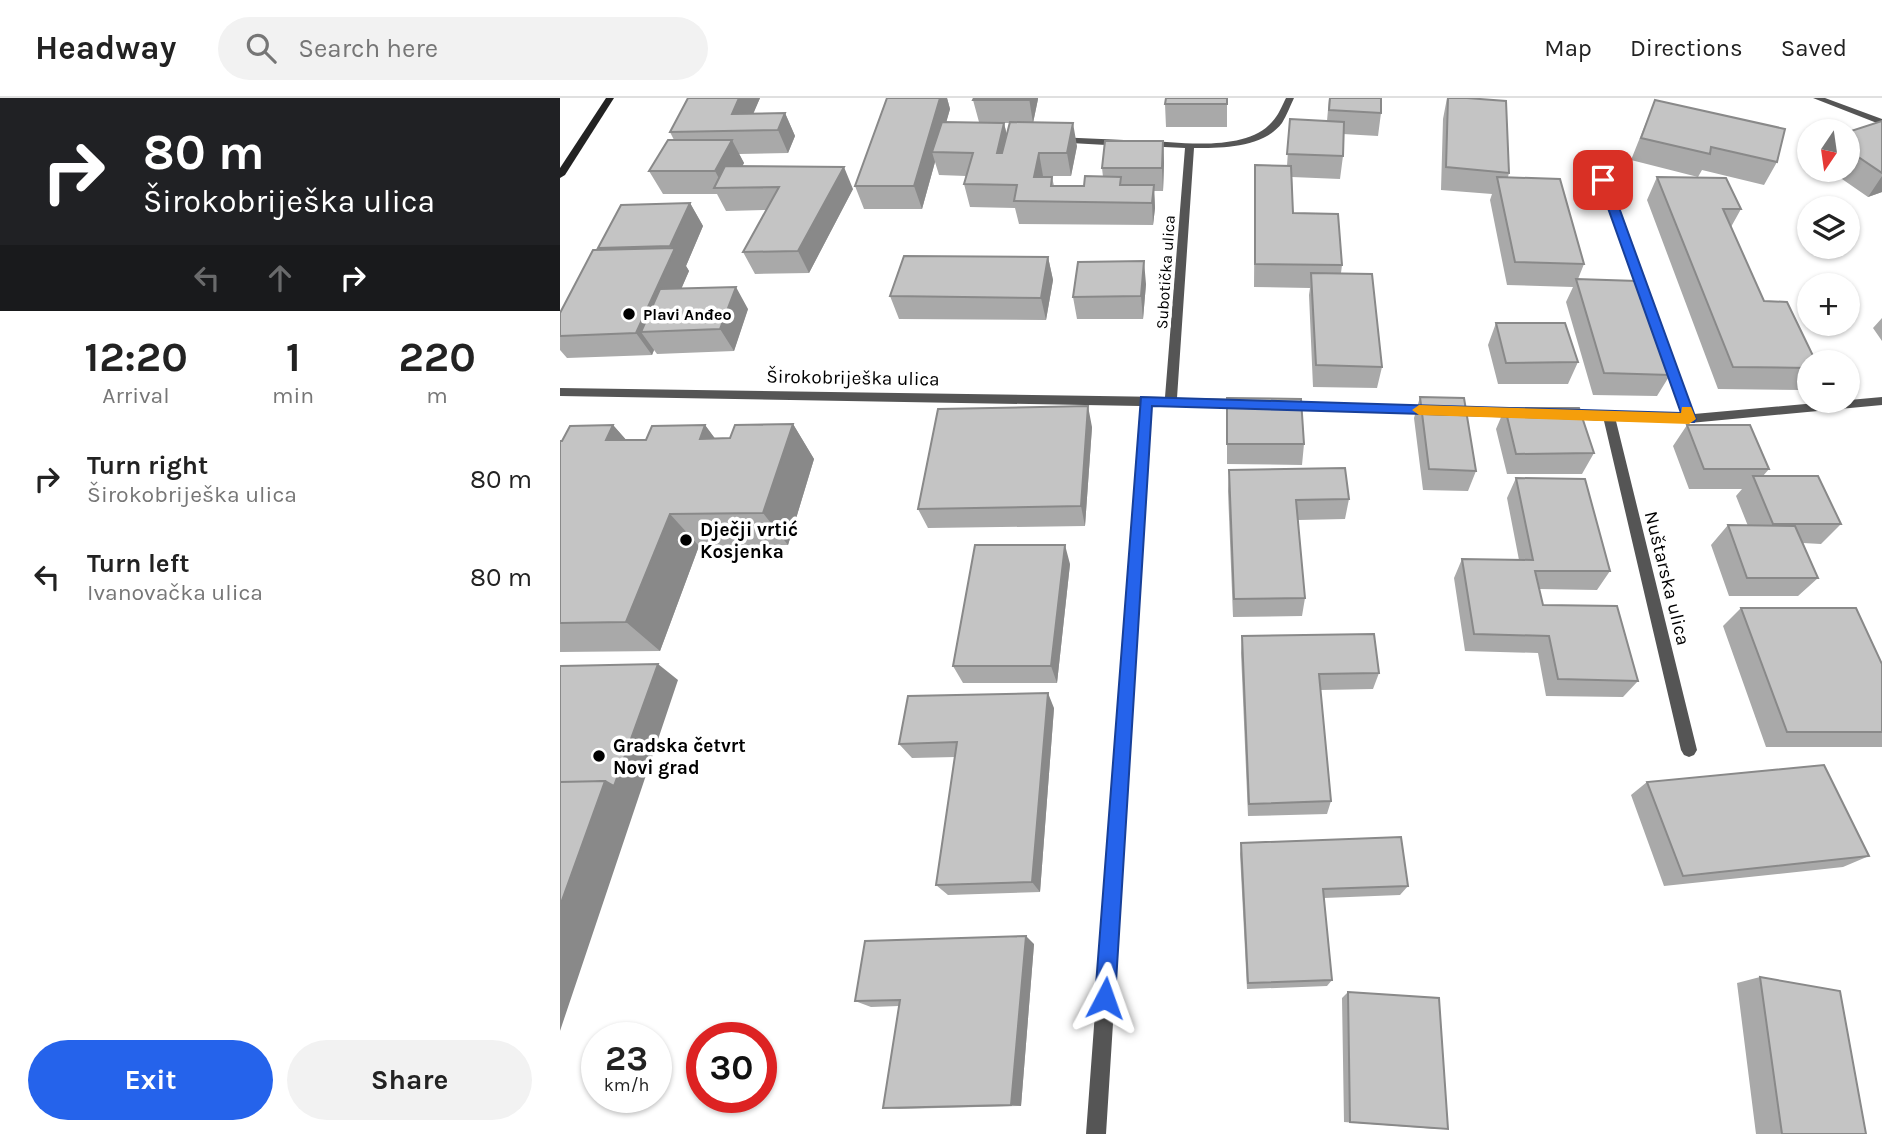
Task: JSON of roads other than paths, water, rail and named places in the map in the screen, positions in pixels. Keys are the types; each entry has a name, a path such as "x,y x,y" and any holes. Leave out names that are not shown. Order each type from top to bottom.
{"main road":[{"path":"560,175 610,98"}],"street":[{"path":"1042,140 1217,145 1259,137 1276,124 1290,98"},
{"path":"1817,98 1882,122"},
{"name":"Subotička ulica","path":"1171,401 1190,145"},
{"path":"1603,180 1689,419"},
{"name":"Širokobriješka ulica","path":"560,392 1253,404"},
{"path":"1096,1134 1146,401"},
{"path":"1552,414 1689,419 1882,401"},
{"path":"1267,404 1538,414"},
{"name":"Nuštarska ulica","path":"1609,416 1689,750"}],"place":[{"name":"Plavi Anđeo","path":"629,314"},
{"name":"Dječji vrtić Kosjenka","path":"686,540"},
{"name":"Gradska četvrt Novi grad","path":"599,756"}]}
